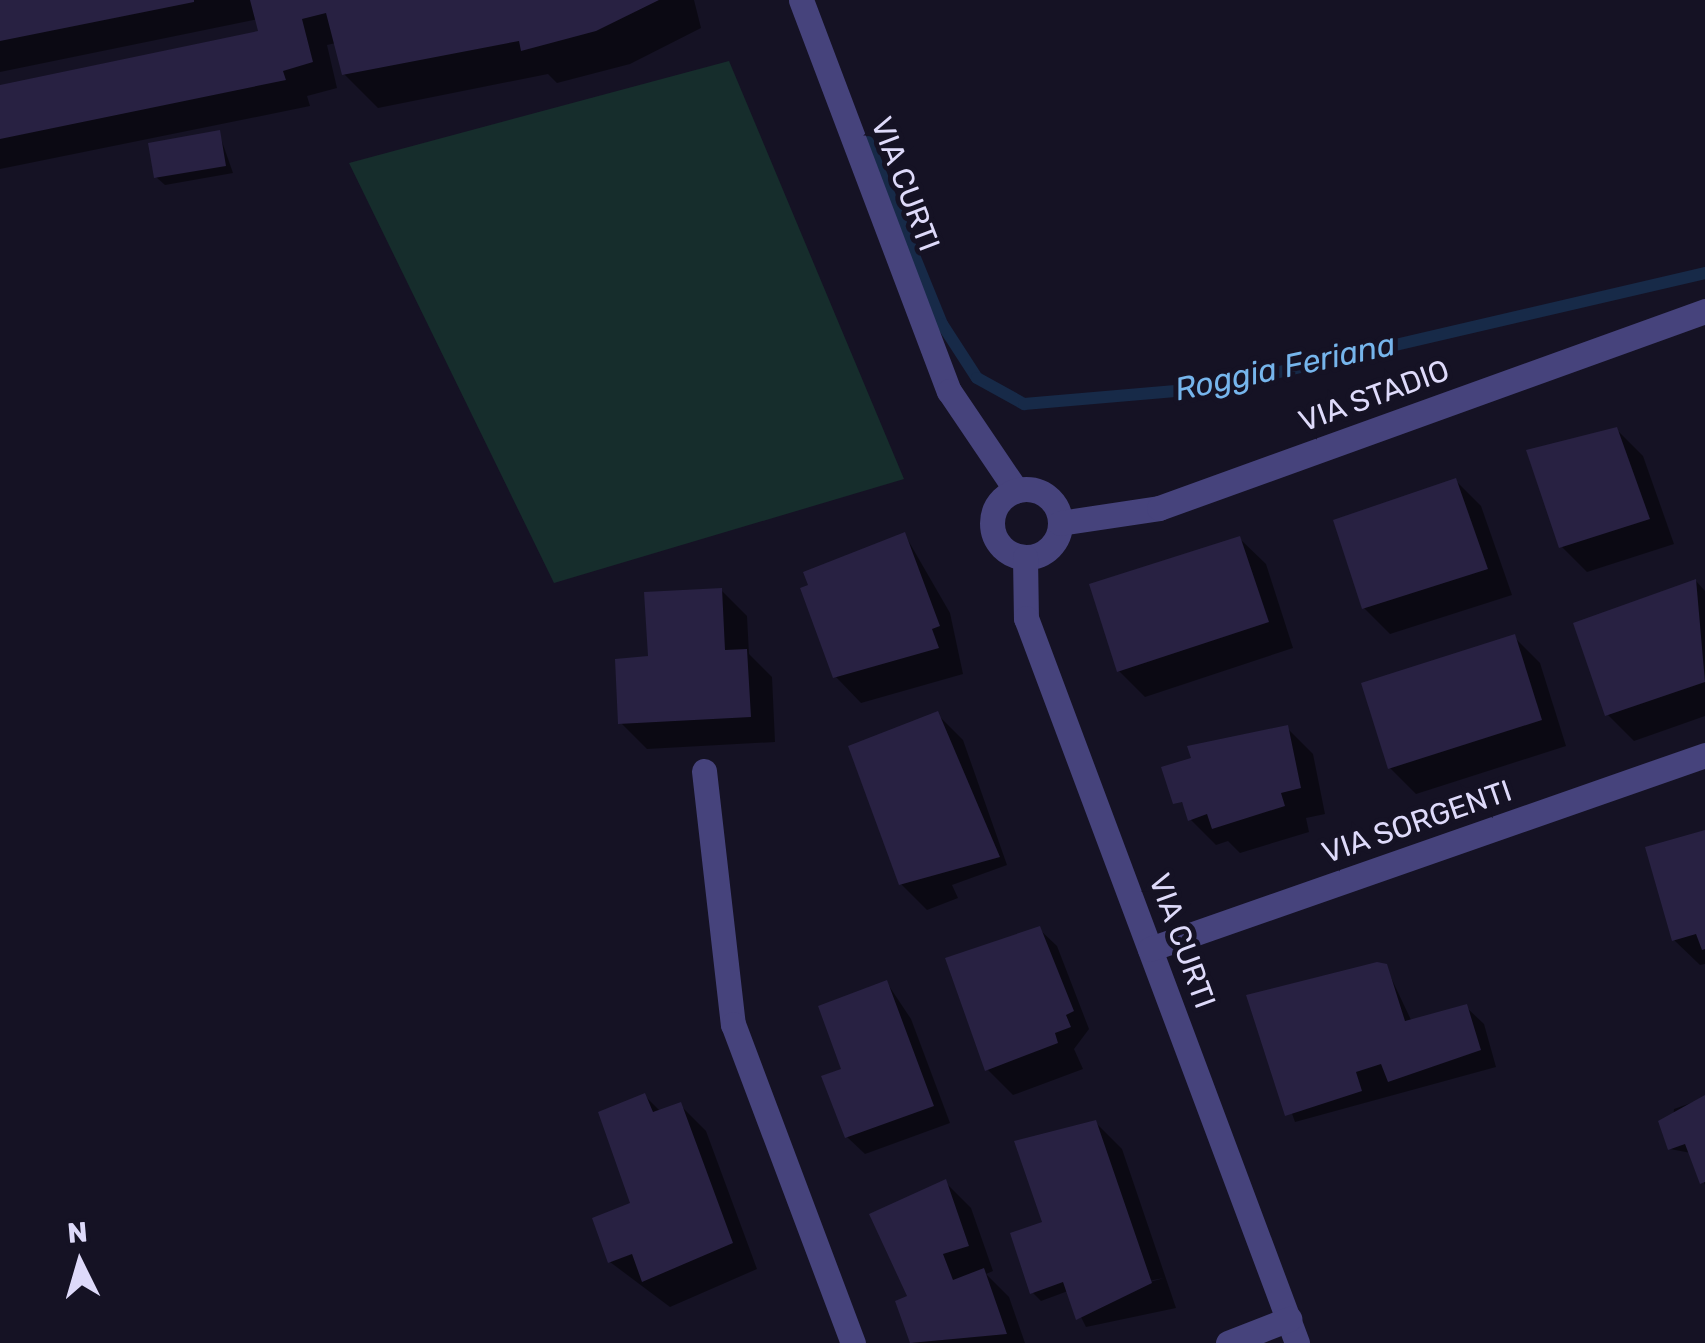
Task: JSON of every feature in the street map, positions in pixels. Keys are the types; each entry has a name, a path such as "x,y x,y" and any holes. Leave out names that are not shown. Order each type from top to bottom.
{"street":[{"name":"VIA CURTI","path":"801,0 950,391 1016,490 1046,495 1060,523"},
{"name":"VIA STADIO","path":"1060,523 1160,508 1705,311"},
{"path":"1016,490 998,502 991,523 998,544 1025,558 1046,551 1060,523"},
{"name":"VIA CURTI","path":"1025,558 1026,618 1293,1331"},
{"name":"VIA SORGENTI","path":"1150,950 1705,755"},
{"path":"704,771 732,1024 853,1343"},
{"path":"1228,1343 1293,1331"}],"green space":[{"path":"729,61 904,479 554,583 349,163"}],"building":[{"path":"0,0 194,0 194,2 0,41"},
{"path":"250,0 659,0 596,31 521,51 519,41 342,75 326,13 302,19 313,62 283,71 286,80 0,139 0,85 258,31"},
{"path":"220,130 226,166 154,178 148,143"},
{"path":"1617,427 1650,519 1559,548 1526,450"},
{"path":"1456,478 1488,569 1362,609 1333,520"},
{"path":"905,532 940,626 932,629 939,648 833,678 800,588 808,585 803,572"},
{"path":"1240,536 1269,622 1117,672 1089,584"},
{"path":"1696,579 1705,682 1605,716 1573,623"},
{"path":"722,588 725,650 747,649 751,717 618,724 615,659 648,656 644,592"},
{"path":"1515,634 1542,720 1388,769 1361,683"},
{"path":"938,711 1000,857 899,885 848,746"},
{"path":"1288,725 1301,788 1281,793 1285,806 1212,829 1207,814 1188,821 1182,802 1173,804 1161,767 1191,758 1187,746"},
{"path":"1705,830 1702,950 1696,934 1672,941 1645,847"},
{"path":"1040,926 1074,1011 1066,1015 1071,1027 1055,1033 1058,1043 985,1071 945,958"},
{"path":"1377,962 1387,964 1405,1021 1467,1004 1481,1050 1388,1082 1381,1064 1356,1072 1362,1091 1285,1116 1246,995"},
{"path":"887,980 934,1106 845,1138 821,1076 841,1069 818,1006"},
{"path":"645,1093 653,1112 681,1102 733,1243 642,1282 632,1254 608,1263 592,1218 630,1203 598,1112"},
{"path":"1705,1095 1705,1182 1700,1184 1685,1144 1668,1150 1658,1121"},
{"path":"1096,1120 1152,1283 1076,1320 1063,1282 1030,1294 1010,1233 1042,1222 1014,1141"},
{"path":"946,1179 969,1246 943,1254 953,1280 984,1268 1007,1334 910,1343 895,1301 907,1296 869,1214"}],"waterway":[{"name":"Roggia Feriana","path":"868,142 942,324 977,378 1024,404 1210,388 1705,273"}]}
